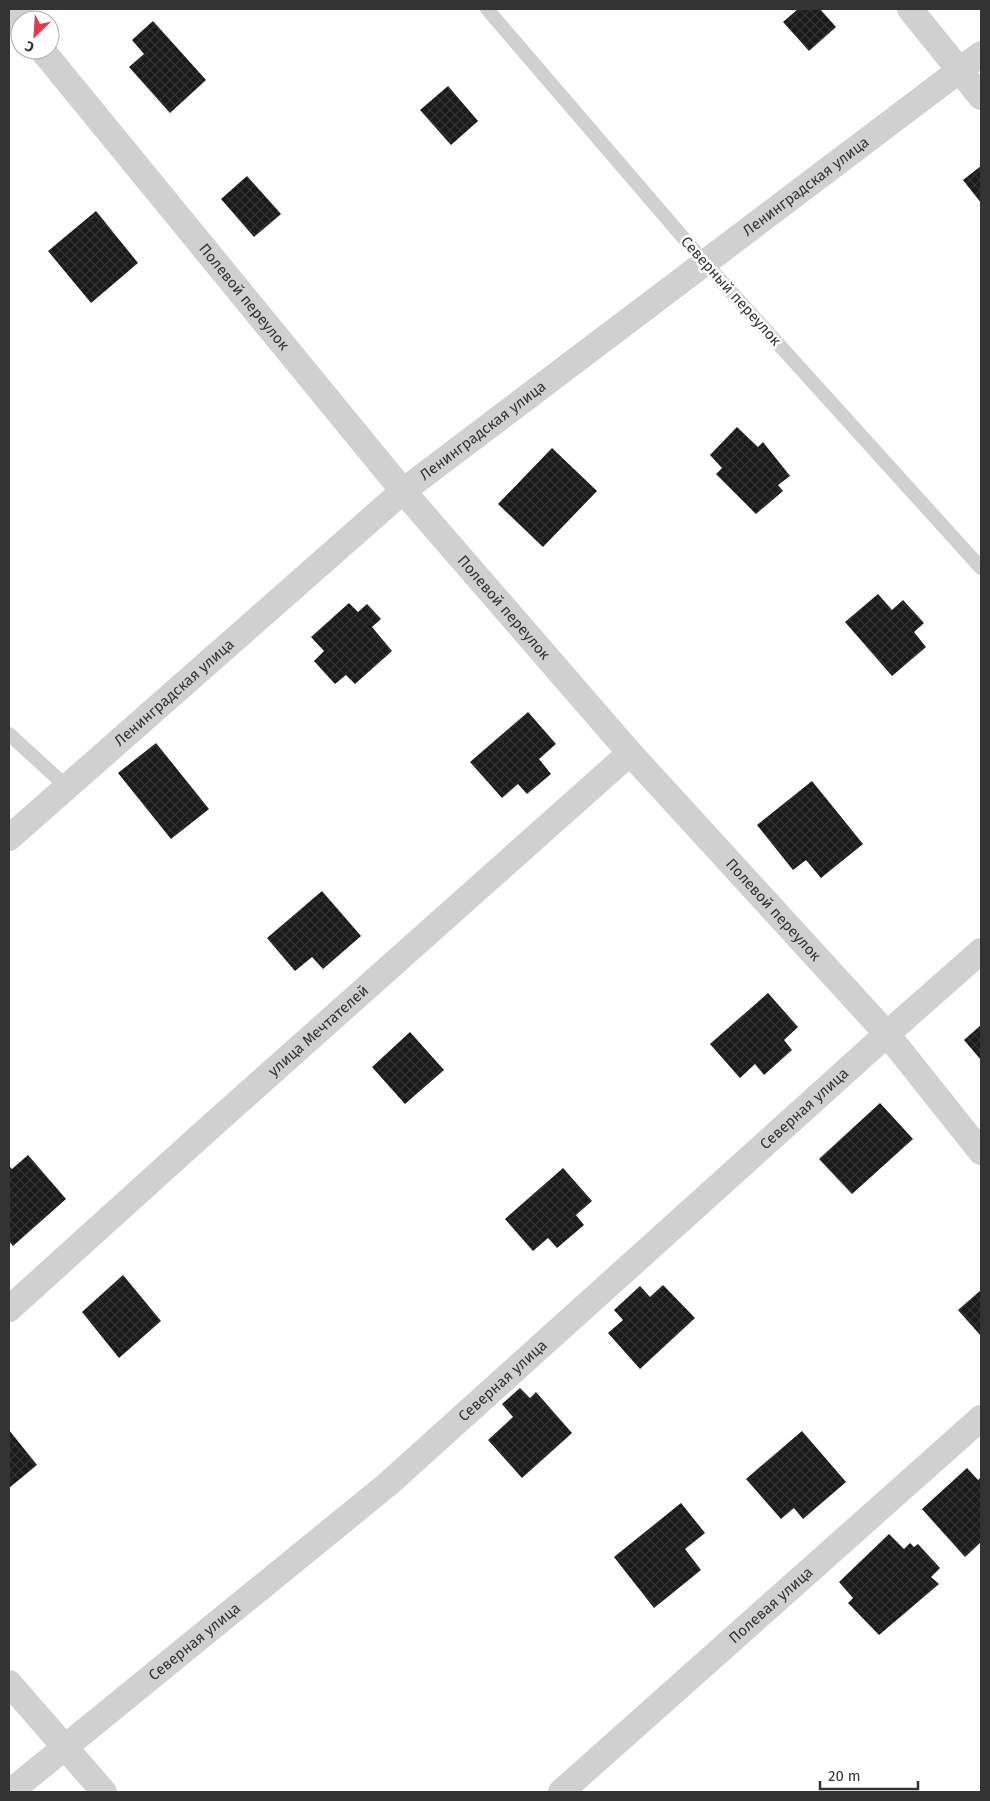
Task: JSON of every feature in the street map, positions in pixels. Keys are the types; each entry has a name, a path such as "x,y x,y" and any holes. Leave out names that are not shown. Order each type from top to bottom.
{"street":[{"path":"910,9 981,97"},
{"name":"Ленинградская улица","path":"9,838 403,491 981,54"},
{"name":"Полевой переулок","path":"50,60 403,491 630,753 887,1034 981,1152"},
{"name":"улица Мечтателей","path":"9,1309 630,753"},
{"name":"Северная улица","path":"10,1792 388,1484 981,951"},
{"name":"Полевая улица","path":"562,1792 981,1418"},
{"path":"9,1683 104,1792"}],"lane":[{"name":"Северный переулок","path":"487,9 705,263 981,568"},
{"path":"9,734 67,787"}],"building":[{"path":"798,9 820,9 836,27 809,51 783,22"},
{"path":"153,21 206,80 170,113 129,67 144,54 132,40"},
{"path":"448,86 478,121 451,145 420,110"},
{"path":"981,166 981,203 963,180"},
{"path":"247,176 281,214 254,237 221,199"},
{"path":"96,211 138,263 91,303 48,251"},
{"path":"737,427 758,447 763,442 790,476 778,485 783,491 756,514 716,474 722,468 710,455"},
{"path":"552,448 597,491 543,547 498,504"},
{"path":"878,594 892,610 903,600 924,623 914,632 926,647 892,676 845,622"},
{"path":"349,603 358,612 367,604 381,619 372,627 392,651 355,684 346,675 335,684 314,661 324,651 311,637"},
{"path":"528,712 556,744 539,759 551,774 527,794 518,784 502,798 470,762"},
{"path":"156,743 209,809 171,839 118,773"},
{"path":"812,781 863,844 821,878 806,860 793,870 757,825"},
{"path":"322,891 361,936 323,969 312,957 295,971 267,938"},
{"path":"768,993 798,1027 784,1040 792,1050 764,1075 755,1064 740,1078 710,1044"},
{"path":"981,1025 981,1060 964,1040"},
{"path":"410,1032 444,1070 405,1104 372,1067"},
{"path":"880,1103 913,1139 852,1194 819,1159"},
{"path":"28,1155 66,1199 13,1246 9,1241 9,1166 12,1169"},
{"path":"563,1168 592,1201 576,1215 584,1225 557,1248 548,1238 533,1251 505,1219"},
{"path":"123,1275 161,1321 119,1358 82,1312"},
{"path":"663,1285 695,1318 640,1369 608,1333 623,1320 614,1310 640,1286 650,1297"},
{"path":"981,1290 981,1336 958,1310"},
{"path":"520,1388 530,1398 536,1392 572,1433 522,1478 488,1440 513,1417 502,1404"},
{"path":"9,1430 37,1465 9,1488"},
{"path":"802,1431 846,1482 803,1519 794,1508 781,1519 746,1479"},
{"path":"967,1468 978,1480 981,1477 981,1542 965,1557 922,1509"},
{"path":"681,1503 705,1533 685,1549 701,1570 654,1608 614,1557"},
{"path":"889,1534 904,1549 910,1543 914,1547 918,1544 940,1568 931,1577 939,1584 879,1635 848,1603 853,1598 839,1582"}]}
